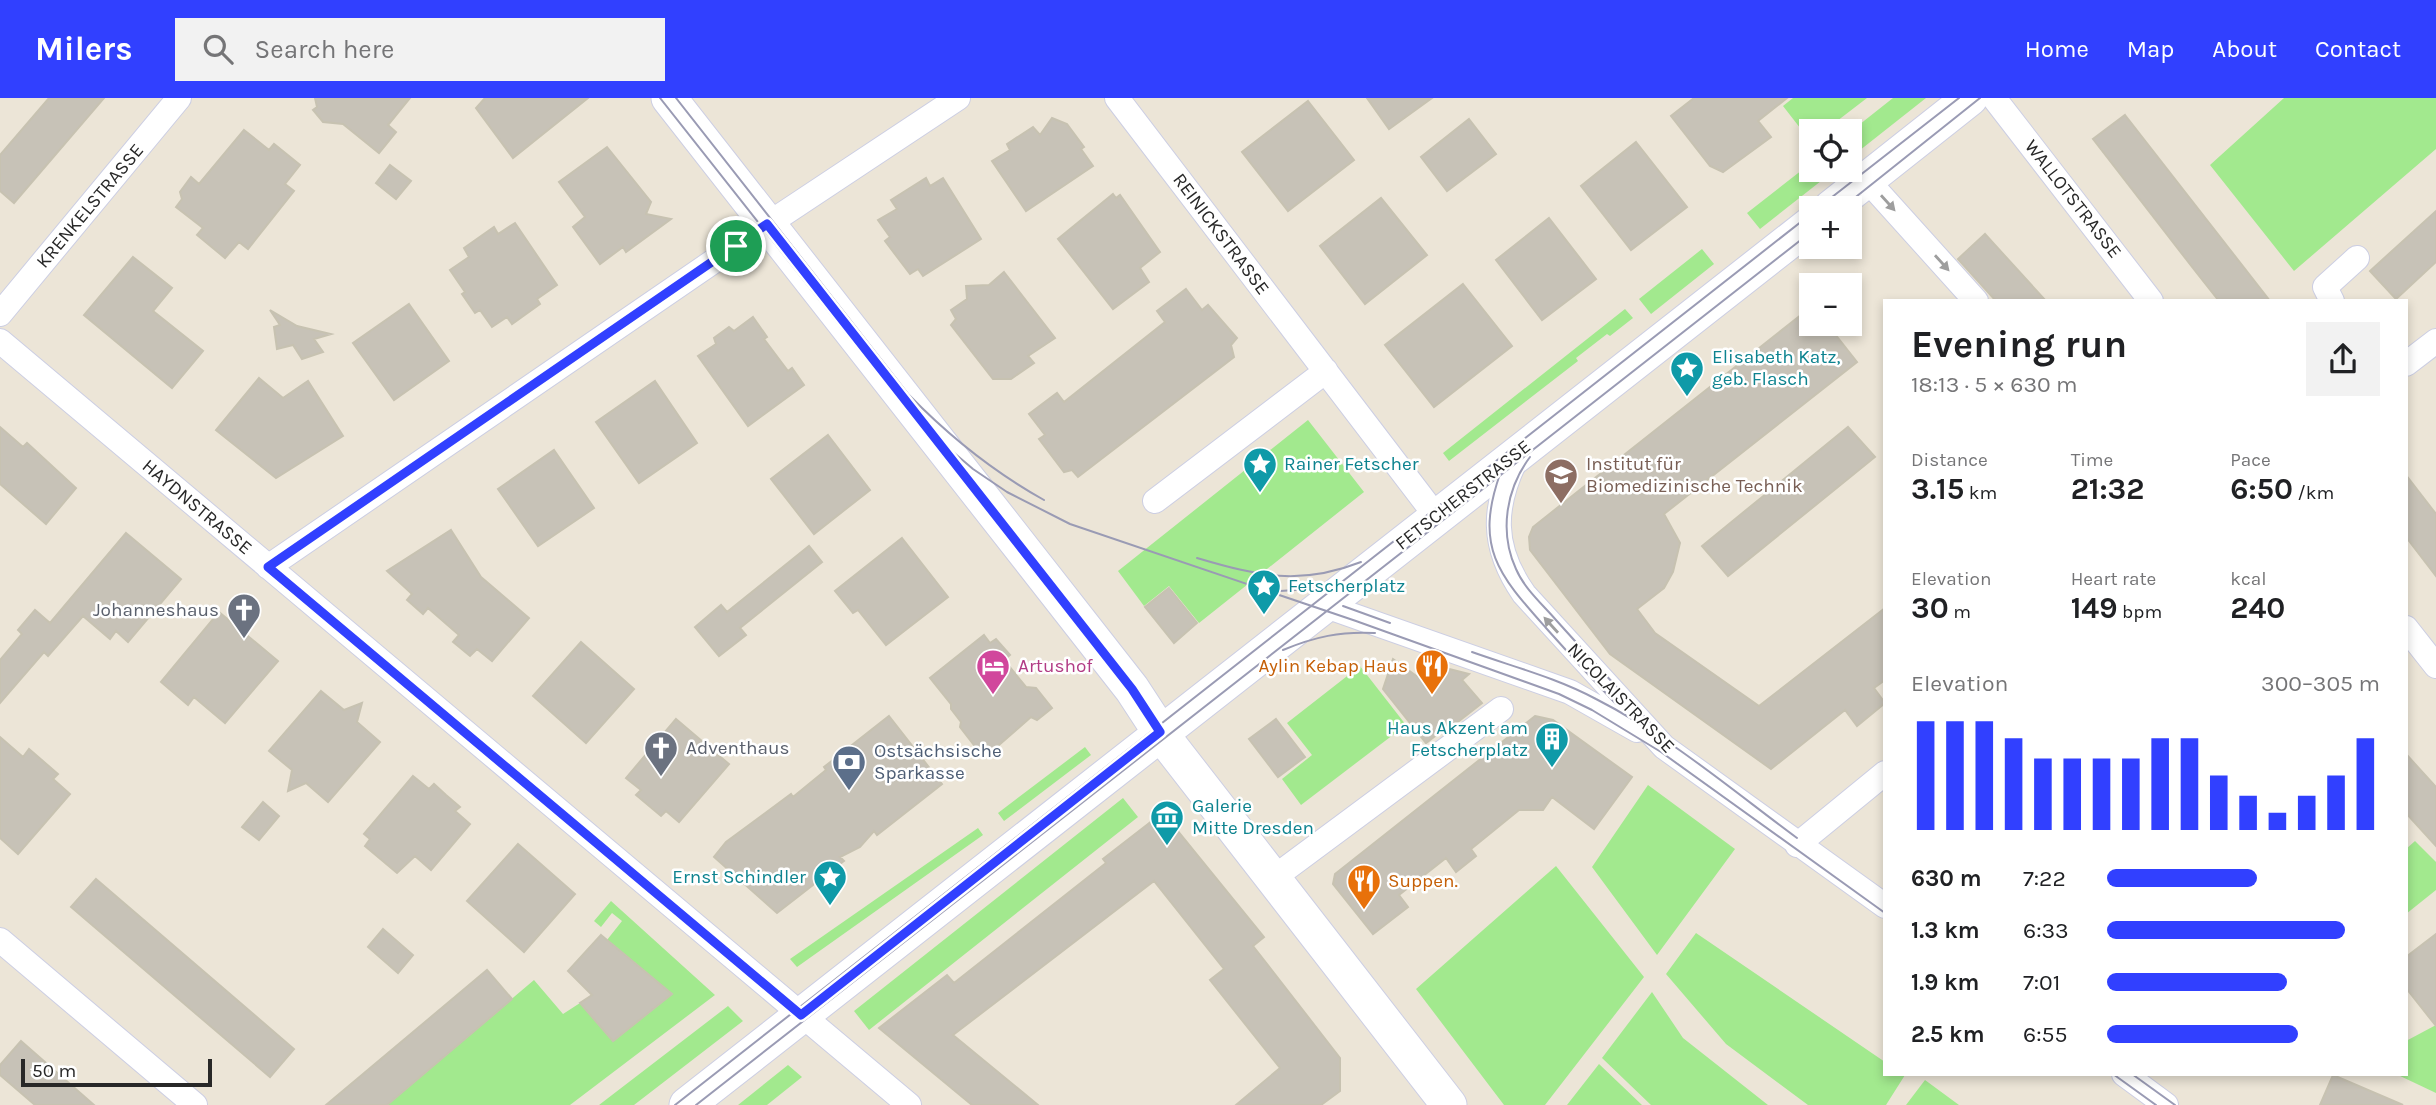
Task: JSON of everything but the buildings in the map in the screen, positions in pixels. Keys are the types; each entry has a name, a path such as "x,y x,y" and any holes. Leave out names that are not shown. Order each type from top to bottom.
{"main road":[{"path":"669,98 1132,689 1160,732 1272,879 1449,1105"},
{"path":"1846,196 1969,98"},
{"name":"FETSCHERSTRASSE","path":"687,1105 1799,233"}],"street":[{"name":"KRENKELSTRASSE","path":"0,314 179,98"},
{"path":"268,567 767,224 958,98"},
{"name":"REINICKSTRASSE","path":"1117,98 1326,371"},
{"name":"WALLOTSTRASSE","path":"1994,98 2149,299"},
{"path":"1867,180 1974,299"},
{"path":"2331,299 2325,287 2357,258"},
{"name":"HAYDNSTRASSE","path":"0,341 909,1105"},
{"path":"2408,362 2436,341"},
{"path":"1155,501 1326,371 1436,516"},
{"name":"NICOLAISTRASSE","path":"1520,451 1498,513 1501,552 1510,573 1524,594 1664,747 1883,905"},
{"path":"1323,605 1570,692 1664,747"},
{"path":"2408,631 2436,666"},
{"path":"1272,879 1501,709"},
{"path":"1797,845 1883,775"},
{"path":"0,940 195,1105"},
{"path":"2127,1076 2166,1105"}],"green space":[{"path":"1793,98 1867,98 1840,119 1799,119 1799,127 1783,106"},
{"path":"1893,98 1926,98 1862,149 1862,123"},
{"path":"2284,98 2436,98 2436,149 2294,271 2210,165"},
{"path":"1799,172 1799,182 1820,182 1760,229 1747,213"},
{"path":"1702,249 1714,264 1651,314 1639,299"},
{"path":"1625,309 1633,318 1576,358 1578,361 1449,461 1443,453"},
{"path":"1308,420 1364,492 1199,623 1169,586 1144,606 1118,571"},
{"path":"1360,666 1406,725 1301,805 1282,779 1312,755 1287,723"},
{"path":"1085,747 1091,755 1004,821 998,813"},
{"path":"1648,785 1735,849 1657,955 1592,867"},
{"path":"1123,798 1138,817 869,1030 854,1011"},
{"path":"978,828 983,835 797,967 790,959"},
{"path":"2415,841 2436,862 2436,890 2408,912 2408,847"},
{"path":"1556,866 1644,977 1545,1105 1504,1105 1416,989"},
{"path":"611,901 715,995 570,1105 387,1105 534,980 563,1014 580,1003 613,1041 672,994 607,940 622,921 612,913 601,927 594,921"},
{"path":"1696,933 1883,1061 1883,1076 1904,1076 1886,1105 1808,1105 1726,1044 1666,974"},
{"path":"1652,992 1683,1038 1768,1105 1651,1105 1602,1058"},
{"path":"728,1006 743,1021 634,1105 599,1105"},
{"path":"2436,1025 2436,1093 2400,1076 2408,1076 2408,1040"},
{"path":"1599,1064 1642,1105 1567,1105"},
{"path":"788,1065 802,1077 767,1105 738,1105"},
{"path":"1925,1080 1959,1105 1906,1105"}],"tram line":[{"path":"660,98 900,402 973,469 1007,492 1070,524 1356,621 1559,694 1592,710 1661,752 1883,912"},
{"path":"676,98 909,395 972,452 1044,500"},
{"path":"1833,196 1959,98"},
{"path":"1857,196 1980,98"},
{"path":"675,1105 1799,223"},
{"path":"696,1105 1799,241"},
{"path":"1530,457 1515,483 1508,511 1508,540 1516,569 1534,596 1654,727"},
{"path":"1500,474 1490,522 1491,541 1504,575 1529,609 1616,704"},
{"path":"1197,558 1240,570 1279,576 1318,574 1361,562"},
{"path":"1280,591 1335,586"},
{"path":"1343,606 1390,623"},
{"path":"1283,650 1328,636 1375,633"},
{"path":"1472,652 1566,685 1623,714 1700,764 1797,838"},
{"path":"2116,1076 2156,1105"},
{"path":"2135,1076 2175,1105"}],"place":[{"name":"Elisabeth Katz, geb. Flasch","path":"1687,398"},
{"name":"Rainer Fetscher","path":"1260,494"},
{"name":"Institut für Biomedizinische Technik","path":"1561,505"},
{"name":"Fetscherplatz","path":"1264,616"},
{"name":"Johanneshaus","path":"244,640"},
{"name":"Artushof","path":"993,696"},
{"name":"Aylin Kebap Haus","path":"1432,696"},
{"name":"Haus Akzent am Fetscherplatz","path":"1552,769"},
{"name":"Adventhaus","path":"661,778"},
{"name":"Ostsächsische Sparkasse","path":"849,792"},
{"name":"Galerie Mitte Dresden","path":"1167,847"},
{"name":"Ernst Schindler","path":"830,907"},
{"name":"Suppen.","path":"1364,911"}],"route":[{"path":"767,224 1132,689 1160,732 801,1015 268,567 736,246 767,224"}]}
